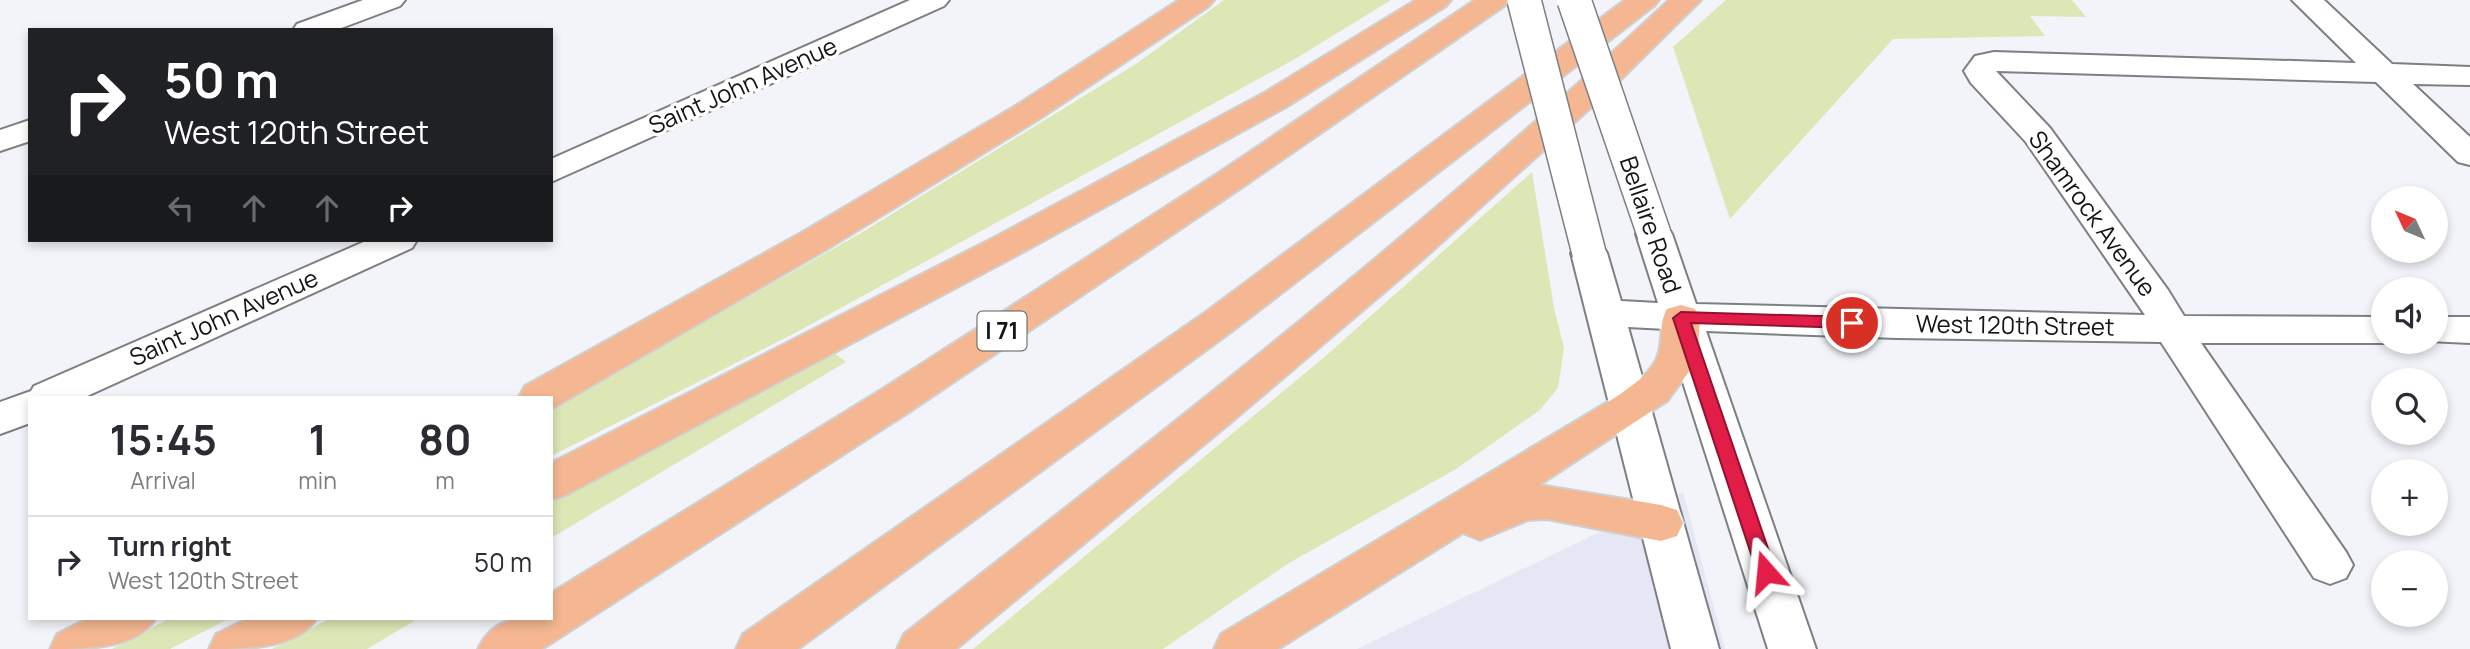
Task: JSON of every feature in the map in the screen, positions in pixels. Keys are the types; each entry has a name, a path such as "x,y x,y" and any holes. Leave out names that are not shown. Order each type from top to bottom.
{"highway":[{"path":"541,396 814,241 1028,112 1199,0"},
{"path":"553,482 1010,244 1263,106 1436,0"},
{"name":"I 71","path":"553,617 918,386 1232,180 1494,0"},
{"path":"760,649 914,542 1217,323 1644,0"},
{"path":"921,649 1245,388 1479,190 1686,0"},
{"path":"1238,649 1630,408 1653,391 1677,361 1681,318"},
{"path":"1368,569 1524,503 1563,503 1661,523"},
{"path":"74,649 128,620"},
{"path":"233,649 289,620"},
{"name":"I 71","path":"502,649 548,620"}],"street":[{"path":"313,28 390,0"},
{"name":"Saint John Avenue","path":"553,171 934,0"},
{"path":"1524,0 1695,649"},
{"name":"Bellaire Road","path":"1574,0 1792,649"},
{"path":"2307,0 2470,155"},
{"name":"Shamrock Avenue","path":"2330,565 2174,329 2038,135 1982,76 1982,67 1994,61 2386,76"},
{"path":"2386,76 2470,76"},
{"path":"0,141 28,131"},
{"name":"Saint John Avenue","path":"50,396 396,242"},
{"name":"West 120th Street","path":"1605,313 1681,318 2174,329 2371,330"},
{"path":"2448,330 2470,330"},
{"path":"0,419 28,406"}],"shaded area":[{"path":"1683,492 1725,649 1357,649"}],"green space":[{"path":"1224,0 1391,0 1295,59 795,333 553,455 553,408 861,233 1136,64"},
{"path":"1726,0 2072,0 2086,17 2030,16 2045,36 1893,39 1730,219 1673,47"},
{"path":"1532,172 1554,308 1564,348 1558,388 1540,410 1456,469 1289,563 1163,649 973,649 1328,354"},
{"path":"833,352 846,362 553,537 553,500"},
{"path":"166,620 226,620 170,649 112,649"},
{"path":"327,620 416,620 367,649 272,649"}],"route":[{"path":"1766,572 1681,318 1852,323"}]}
